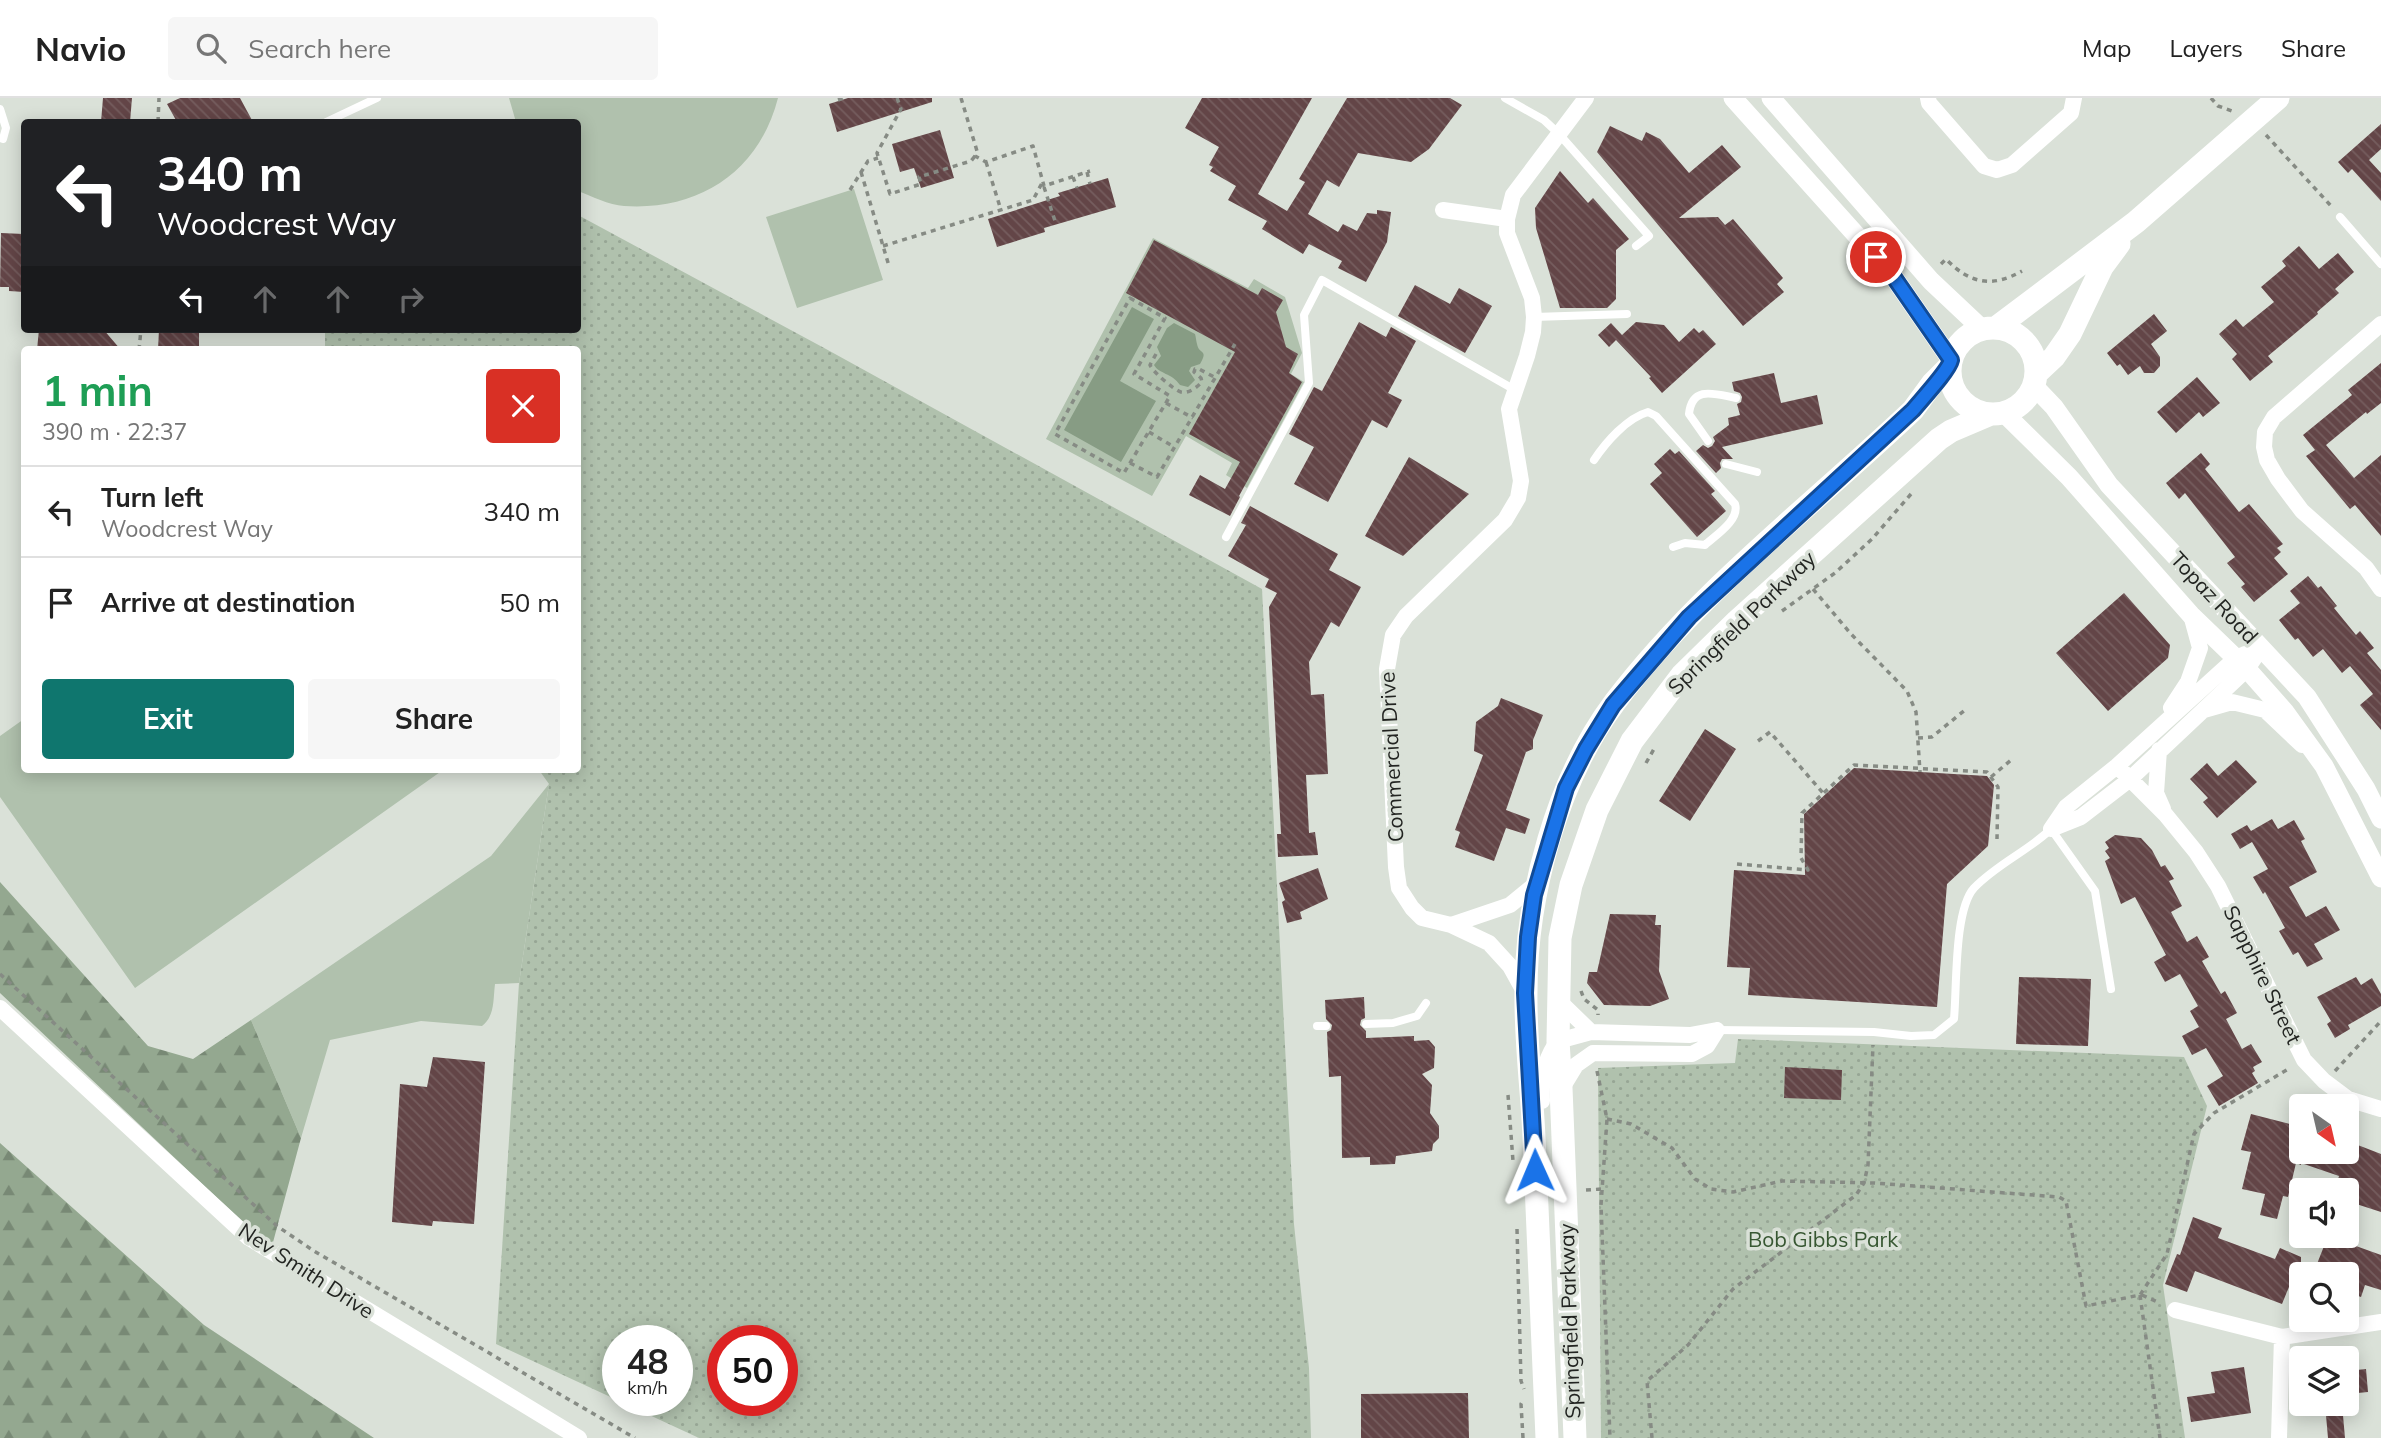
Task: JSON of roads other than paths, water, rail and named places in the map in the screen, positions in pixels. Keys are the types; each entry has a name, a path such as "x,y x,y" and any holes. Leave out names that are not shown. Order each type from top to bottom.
{"main road":[{"path":"2136,222 2102,267 2070,334 2036,380 2027,398 2017,407 1998,413 1979,412 1968,406 1953,387 1951,363 1968,335 1989,328 2136,222 2278,98"},
{"path":"1989,328 2010,331 2021,337 2036,359 2036,380"},
{"name":"Springfield Parkway","path":"1547,1438 1525,993 1528,937 1538,881 1566,788 1613,705 1689,617 1913,410 1951,363"},
{"name":"Springfield Parkway","path":"1575,1438 1558,1041 1560,938 1571,885 1597,810 1632,741 1682,676 1737,621 1939,439 1951,431 1998,413"}],"street":[{"path":"1443,210 1507,219 1513,195 1586,98"},
{"path":"1733,98 1893,276 1951,363"},
{"path":"1771,98 1931,281 1989,328"},
{"path":"1928,98 1929,103 1984,166 1997,170 2012,165 2071,113 2074,98"},
{"name":"Commercial Drive","path":"1507,219 1507,233 1532,298 1534,317 1527,356 1509,410 1521,481 1518,498 1505,520 1406,616 1393,635 1388,655 1387,697 1399,888 1412,908 1423,918 1451,925 1489,943 1510,966 1525,993"},
{"path":"2381,324 2274,417 2265,432 2264,447 2267,460 2302,511 2366,568 2381,589"},
{"name":"Topaz Road","path":"2036,380 2109,485 2307,697 2360,780 2381,819"},
{"name":"Topaz Road","path":"1998,413 2069,477 2191,615 2242,663 2285,712 2324,766 2381,878"},
{"path":"2157,727 2188,682 2200,648 2191,615"},
{"path":"2051,829 2066,807 2117,766 2157,727 2261,648"},
{"path":"2051,829 2081,817 2129,780 2202,710 2242,663"},
{"name":"Topaz Road","path":"2202,710 2232,702 2265,710 2324,766"},
{"name":"Sapphire Street","path":"2159,750 2156,793 2165,814"},
{"name":"Sapphire Street","path":"2117,766 2165,814 2196,852 2218,886 2304,1060 2324,1081 2348,1099 2381,1109"},
{"path":"1451,925 1510,905 1538,881"},
{"path":"1558,1000 1594,1033"},
{"name":"Nev Smith Drive","path":"0,1007 248,1238 579,1438"},
{"path":"1535,1170 1545,1158 1541,1084 1548,1054 1558,1041 1594,1033 1690,1035 1717,1030"},
{"path":"1561,1088 1576,1065 1593,1053 1692,1054 1707,1046 1717,1030"},
{"path":"2175,1310 2282,1337 2381,1322"},
{"path":"2279,1438 2282,1337"}],"lane":[{"path":"332,119 377,98"},
{"path":"1505,98 1544,120 1559,134 1648,236 1636,246"},
{"path":"0,110 6,123 4,139"},
{"path":"2340,217 2381,264"},
{"path":"1226,537 1309,383 1304,314 1322,280 1515,390"},
{"path":"1534,317 1627,314"},
{"path":"1708,441 1689,414 1695,397 1704,393 1736,398"},
{"path":"1594,460 1604,445 1638,415 1648,412 1656,416 1735,504 1737,510 1735,517 1705,545 1685,542 1673,547"},
{"path":"1726,464 1757,472"},
{"path":"1717,1030 1934,1035 1954,1019 1961,914 1973,889 2037,843 2051,829 2095,891 2111,989"},
{"path":"1366,1024 1394,1023 1418,1016 1426,1003"},
{"path":"1317,1026 1326,1026"}],"park label":[{"name":"Bob Gibbs Park","path":"1823,1240"}]}
